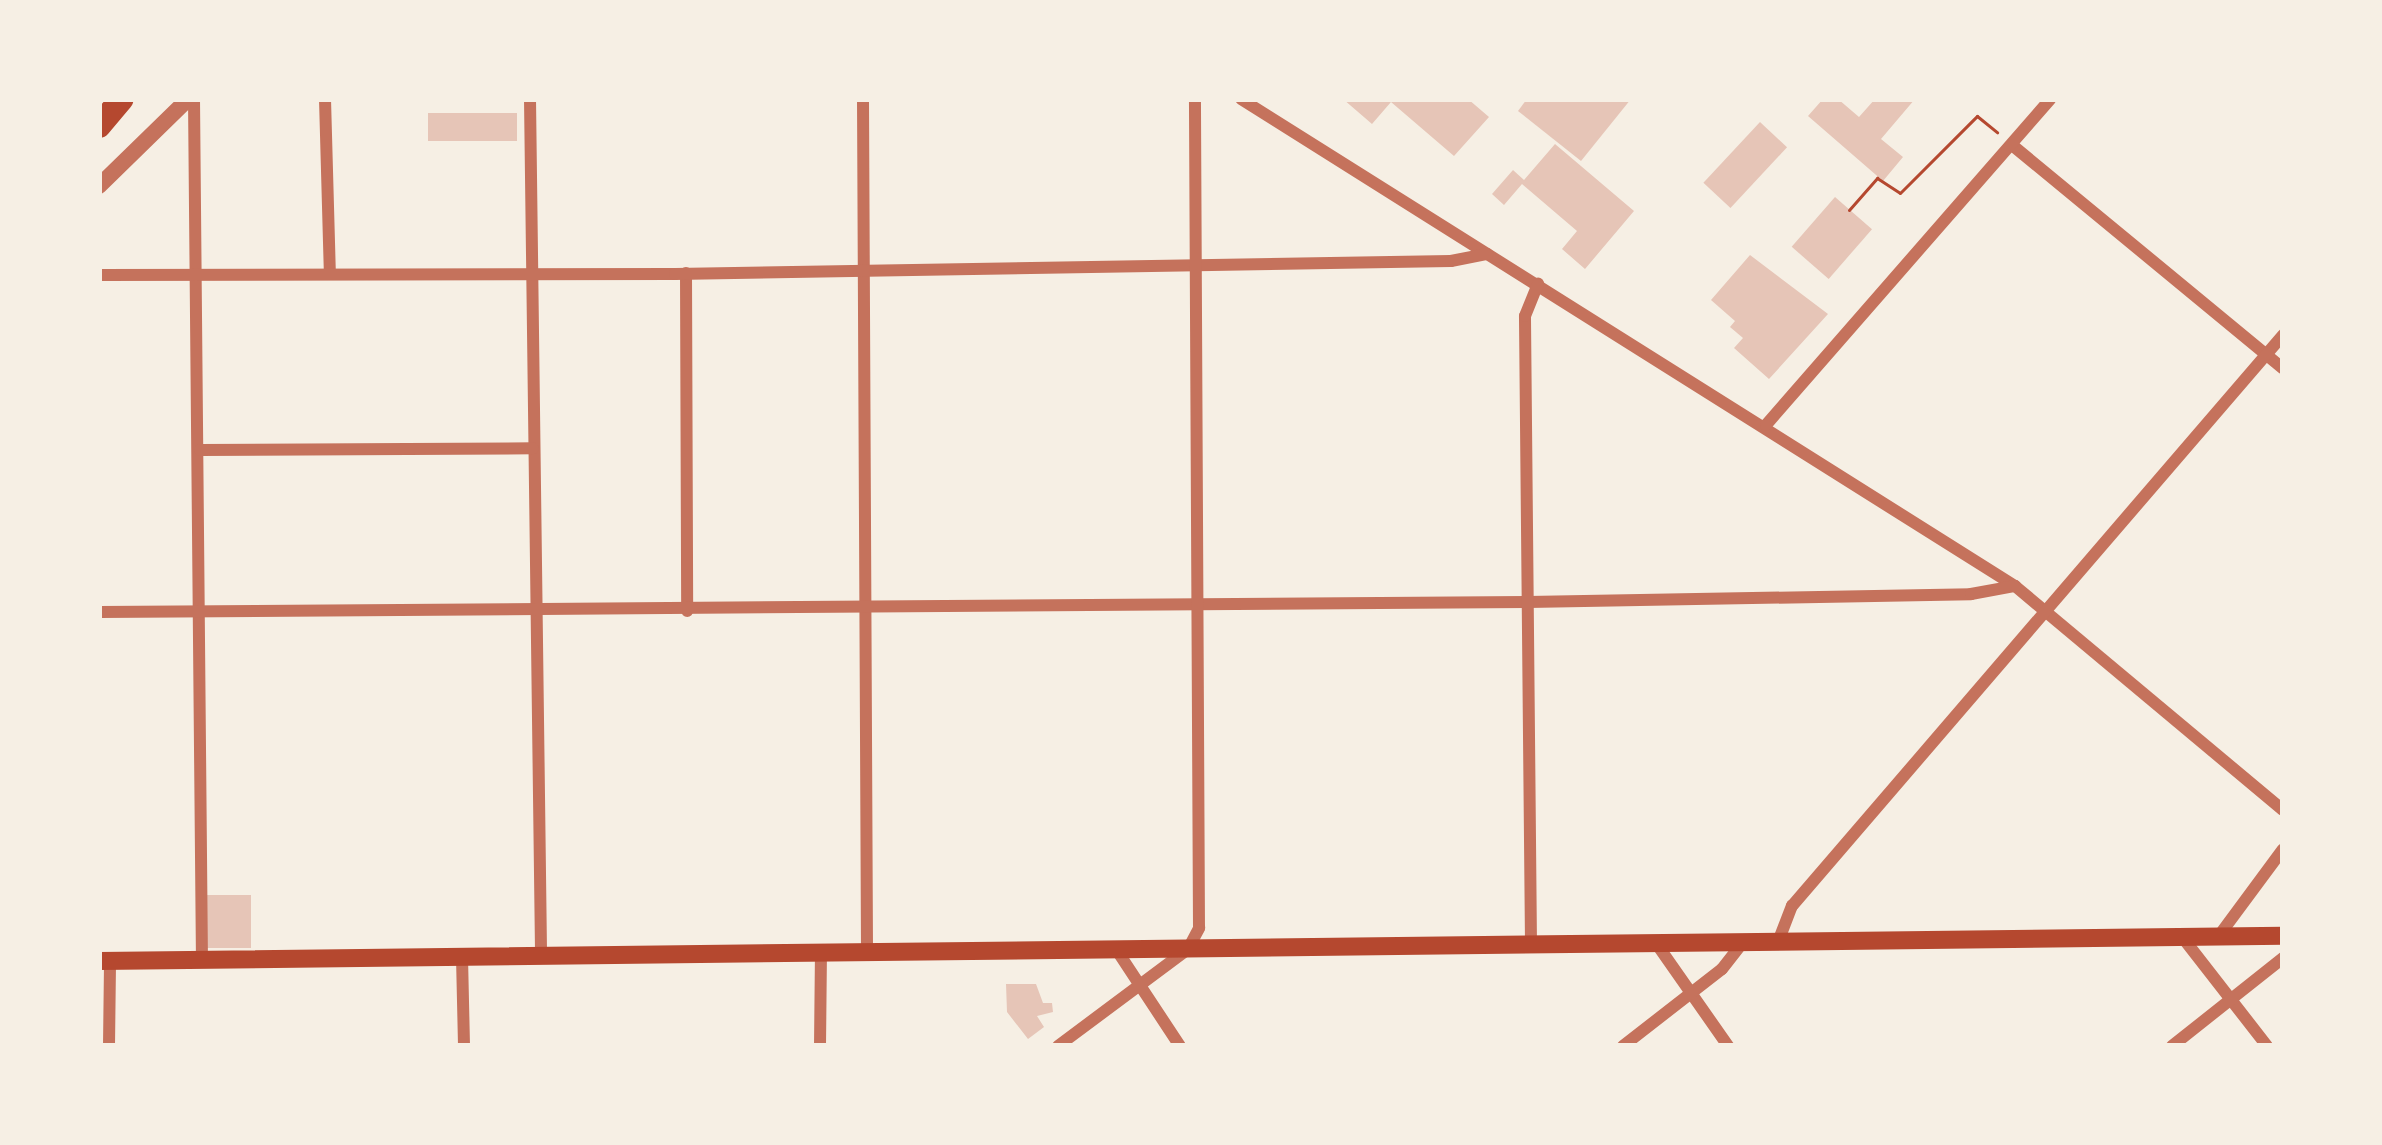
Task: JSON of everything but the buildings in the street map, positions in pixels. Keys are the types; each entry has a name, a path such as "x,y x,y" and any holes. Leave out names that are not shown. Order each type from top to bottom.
{"highway":[{"path":"99,126 122,99"}],"main road":[{"path":"104,961 2283,936"}],"street":[{"path":"99,186 191,99"},
{"path":"191,99 198,274 202,960"},
{"path":"325,99 330,273"},
{"path":"530,99 541,956"},
{"path":"863,99 867,952"},
{"path":"1058,1046 1188,949 1198,928 1195,99"},
{"path":"1241,99 1766,425 2015,586 2283,810"},
{"path":"1766,425 2050,99"},
{"path":"2012,145 2283,368"},
{"path":"99,274 686,273 1195,265 1487,254"},
{"path":"686,273 687,610"},
{"path":"1531,944 1525,316 1538,283"},
{"path":"1778,942 1792,906 2283,335"},
{"path":"200,450 533,448"},
{"path":"99,613 1528,602 1971,594 2015,586"},
{"path":"2218,937 2283,849"},
{"path":"2183,938 2267,1046"},
{"path":"1623,1046 1689,995 1743,942"},
{"path":"1656,943 1728,1046"},
{"path":"1116,950 1134,987 1180,1046"},
{"path":"820,1046 821,953"},
{"path":"462,957 464,1046"},
{"path":"2172,1046 2283,958"},
{"path":"104,961 109,1046"}],"path":[{"path":"1849,210 1877,178 1900,193 1977,116 2012,145"}]}
